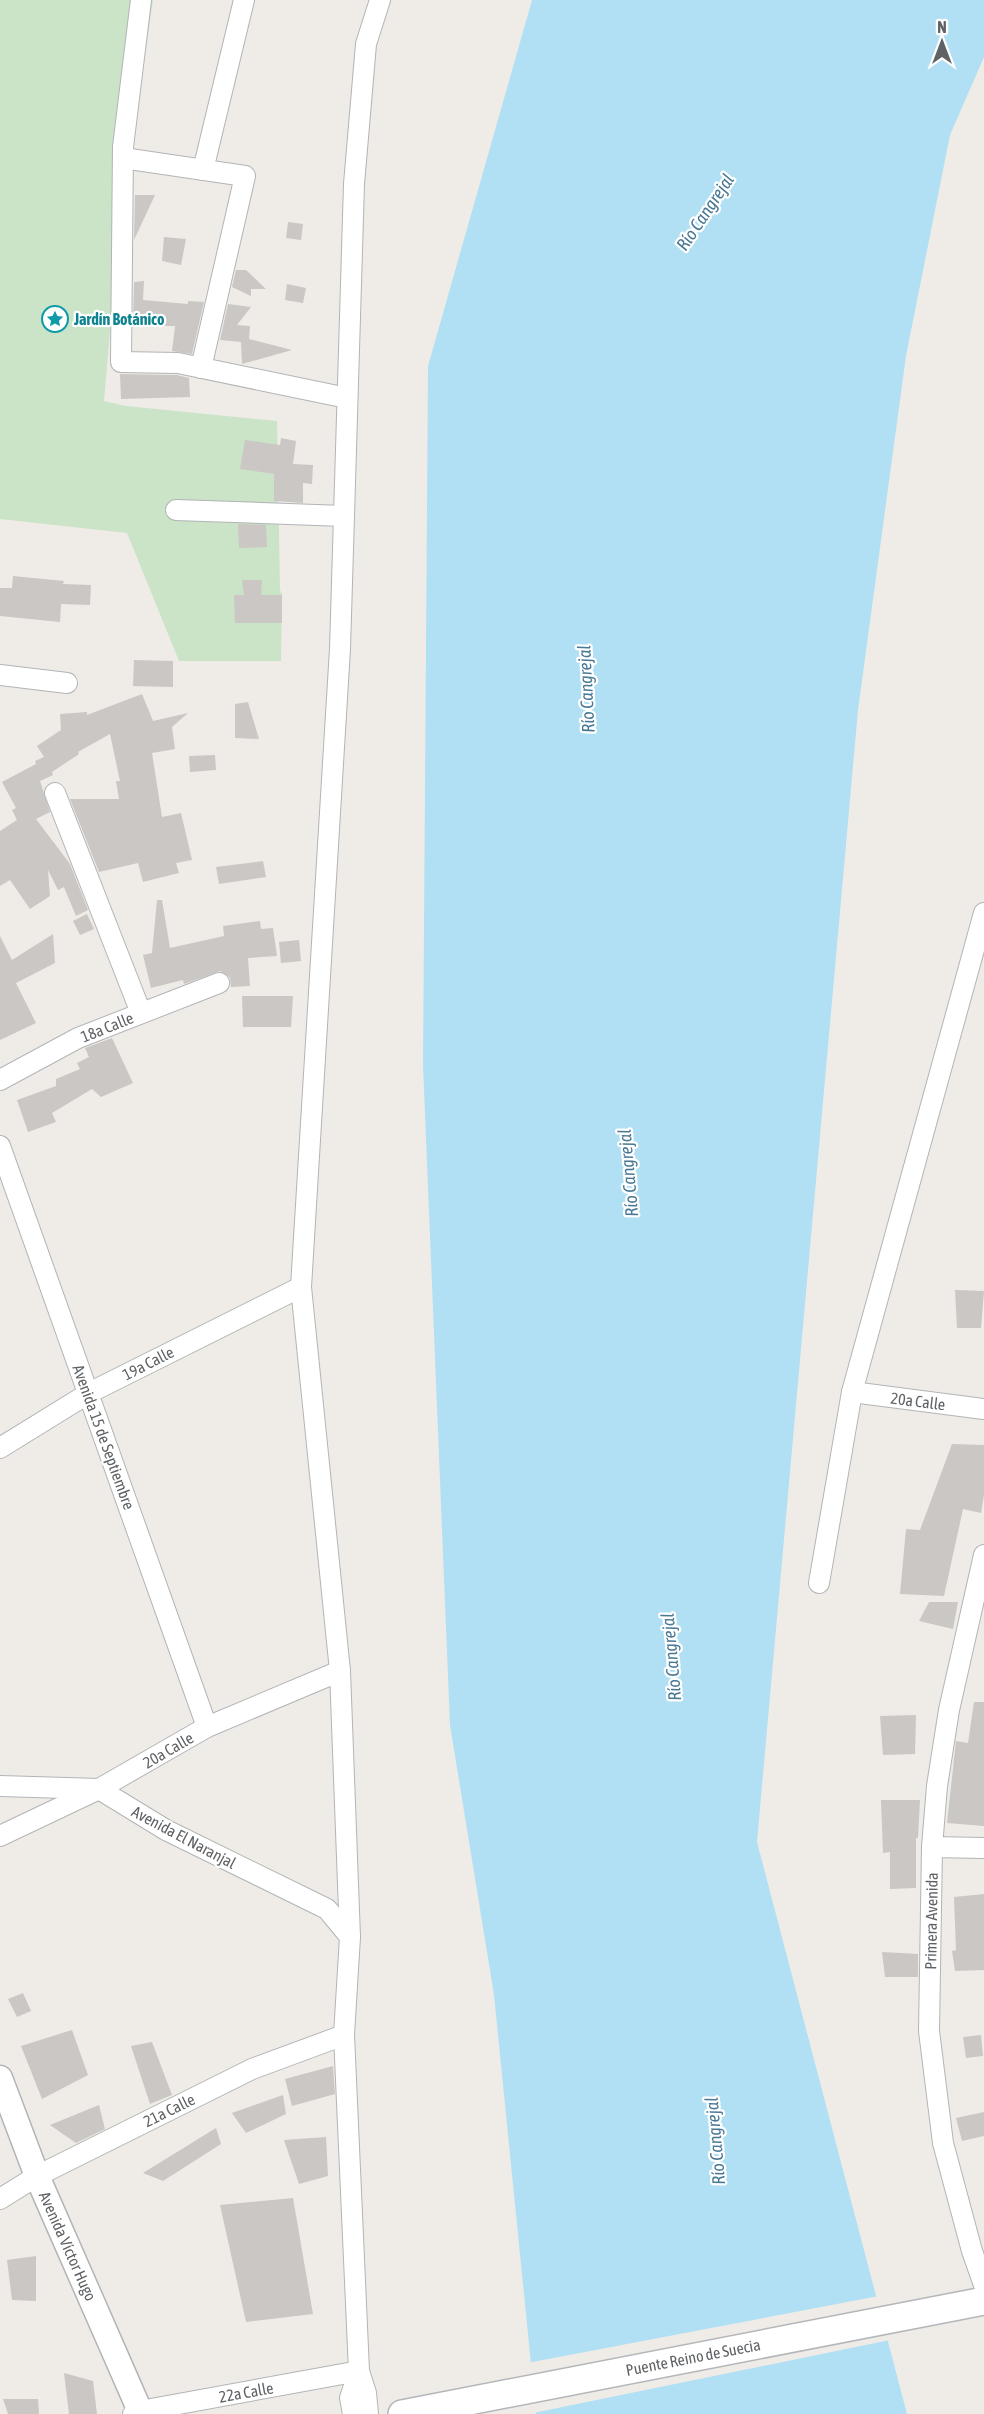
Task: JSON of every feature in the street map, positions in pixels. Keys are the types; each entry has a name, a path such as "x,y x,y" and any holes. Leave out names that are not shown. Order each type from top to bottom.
{"main road":[{"name":"Puente Reino de Suecia","path":"402,2414 984,2301"}],"street":[{"path":"141,0 123,158 121,362 178,363 347,398"},
{"path":"204,170 244,0"},
{"path":"368,2414 366,2393 359,2372 344,2035 350,1936 340,1671 300,1287 340,649 354,184 366,44 380,0"},
{"path":"123,158 245,176 201,368"},
{"path":"176,510 344,516"},
{"path":"0,675 67,683"},
{"path":"55,792 141,1013"},
{"path":"819,1583 852,1392 984,913"},
{"name":"18a Calle","path":"0,1080 78,1038 219,983"},
{"name":"Avenida 15 de Septiembre","path":"0,1146 207,1728"},
{"name":"19a Calle","path":"0,1448 89,1393 300,1287"},
{"name":"20a Calle","path":"852,1392 984,1409"},
{"name":"Primera Avenida","path":"984,1555 980,1597 949,1710 937,1786 932,1846 929,2031 943,2143 978,2250 984,2285"},
{"name":"20a Calle","path":"0,1836 99,1789 207,1728 340,1671"},
{"name":"Avenida El Naranjal","path":"0,1786 99,1789 166,1830 327,1909 350,1936"},
{"path":"932,1846 984,1848"},
{"name":"21a Calle","path":"0,2199 37,2176 252,2069 344,2035"},
{"name":"Avenida Víctor Hugo","path":"0,2078 37,2176 136,2412"},
{"path":"353,2414 351,2398 359,2372"},
{"name":"22a Calle","path":"136,2412 359,2372"}],"green space":[{"name":"Jardín Botánico","path":"0,0 153,0 118,237 104,401 126,406 277,421 280,590 282,595 281,661 179,661 127,533 0,519"}],"water":[{"name":"Río Cangrejal","path":"532,0 984,0 984,57 950,135 906,356 858,710 757,1842 907,2414 536,2414 494,1995 450,1725 423,1065 428,366"}],"pier":[{"path":"879,2296 890,2340 533,2413 527,2363"}],"building":[{"path":"135,195 155,195 134,240"},
{"path":"288,222 303,224 301,240 286,238"},
{"path":"164,237 186,239 181,265 162,261"},
{"path":"236,270 246,270 266,289 251,289 251,296 232,287"},
{"path":"144,281 143,300 188,304 188,301 204,302 192,354 172,351 175,326 133,326 134,282"},
{"path":"287,284 306,288 303,303 285,300"},
{"path":"228,304 251,307 237,325 250,326 249,339 292,350 242,364 241,342 220,340"},
{"path":"120,374 177,375 189,378 190,397 121,399"},
{"path":"281,438 296,441 293,464 313,465 312,484 303,483 303,503 274,501 274,474 240,469 245,440 280,445"},
{"path":"238,524 266,525 267,547 239,548"},
{"path":"13,576 64,581 63,584 91,585 90,605 61,604 60,622 0,616 0,588 12,588"},
{"path":"242,580 262,580 261,595 282,595 282,623 235,623 234,595 244,595"},
{"path":"134,660 173,661 173,687 133,686"},
{"path":"142,694 153,721 188,713 172,727 175,749 152,753 162,817 181,813 192,860 176,863 179,873 143,882 138,863 99,872 70,799 119,799 116,781 120,781 110,734 78,752 79,754 52,772 53,775 40,781 50,812 36,819 70,864 88,910 76,916 64,887 58,890 48,870 50,896 30,909 10,880 0,886 0,831 17,820 12,810 16,808 2,782 36,764 35,761 44,757 37,746 61,730 60,714 87,712 87,715"},
{"path":"248,702 259,739 235,738 235,704"},
{"path":"215,755 216,770 190,772 189,756"},
{"path":"263,861 266,877 219,884 216,867"},
{"path":"157,900 162,900 170,948 224,936 223,926 260,921 261,929 273,928 277,956 248,958 250,986 231,987 230,978 220,971 184,984 183,980 151,988 143,955 152,953"},
{"path":"87,914 94,929 80,935 73,921"},
{"path":"53,934 55,963 16,983 36,1023 0,1040 0,936 12,960"},
{"path":"299,940 301,961 281,963 279,942"},
{"path":"242,996 293,996 291,1027 243,1027"},
{"path":"112,1038 133,1083 101,1097 92,1089 52,1113 56,1122 28,1132 17,1100 56,1086 56,1079 80,1069 77,1063 89,1057 85,1048"},
{"path":"955,1290 984,1291 981,1328 957,1328"},
{"path":"952,1444 984,1445 984,1495 981,1513 963,1509 944,1596 900,1594 906,1529 920,1530"},
{"path":"929,1602 958,1602 953,1629 919,1621"},
{"path":"974,1702 984,1702 984,1826 947,1823 956,1741 968,1743"},
{"path":"916,1715 915,1754 883,1755 880,1716"},
{"path":"881,1800 920,1800 918,1838 916,1838 916,1888 890,1889 890,1852 883,1853"},
{"path":"984,1894 984,1970 955,1971 952,1951 956,1950 954,1897"},
{"path":"882,1952 918,1954 918,1977 885,1977"},
{"path":"23,1993 31,2011 17,2017 8,1999"},
{"path":"72,2030 88,2075 42,2099 21,2046"},
{"path":"981,2035 983,2056 966,2058 963,2037"},
{"path":"152,2042 172,2095 150,2104 131,2046"},
{"path":"333,2066 335,2094 292,2106 285,2079"},
{"path":"283,2095 286,2114 246,2133 232,2113"},
{"path":"99,2105 105,2129 76,2143 50,2125"},
{"path":"984,2112 984,2136 962,2141 956,2118"},
{"path":"216,2128 221,2144 163,2181 143,2173"},
{"path":"326,2137 328,2176 299,2184 284,2140"},
{"path":"293,2198 313,2314 246,2322 220,2205"},
{"path":"36,2256 36,2301 12,2300 7,2260"},
{"path":"64,2373 93,2381 97,2414 69,2414"},
{"path":"3,2399 38,2399 39,2414 8,2414"}],"place":[{"name":"Jardín Botánico","path":"55,319"}]}
